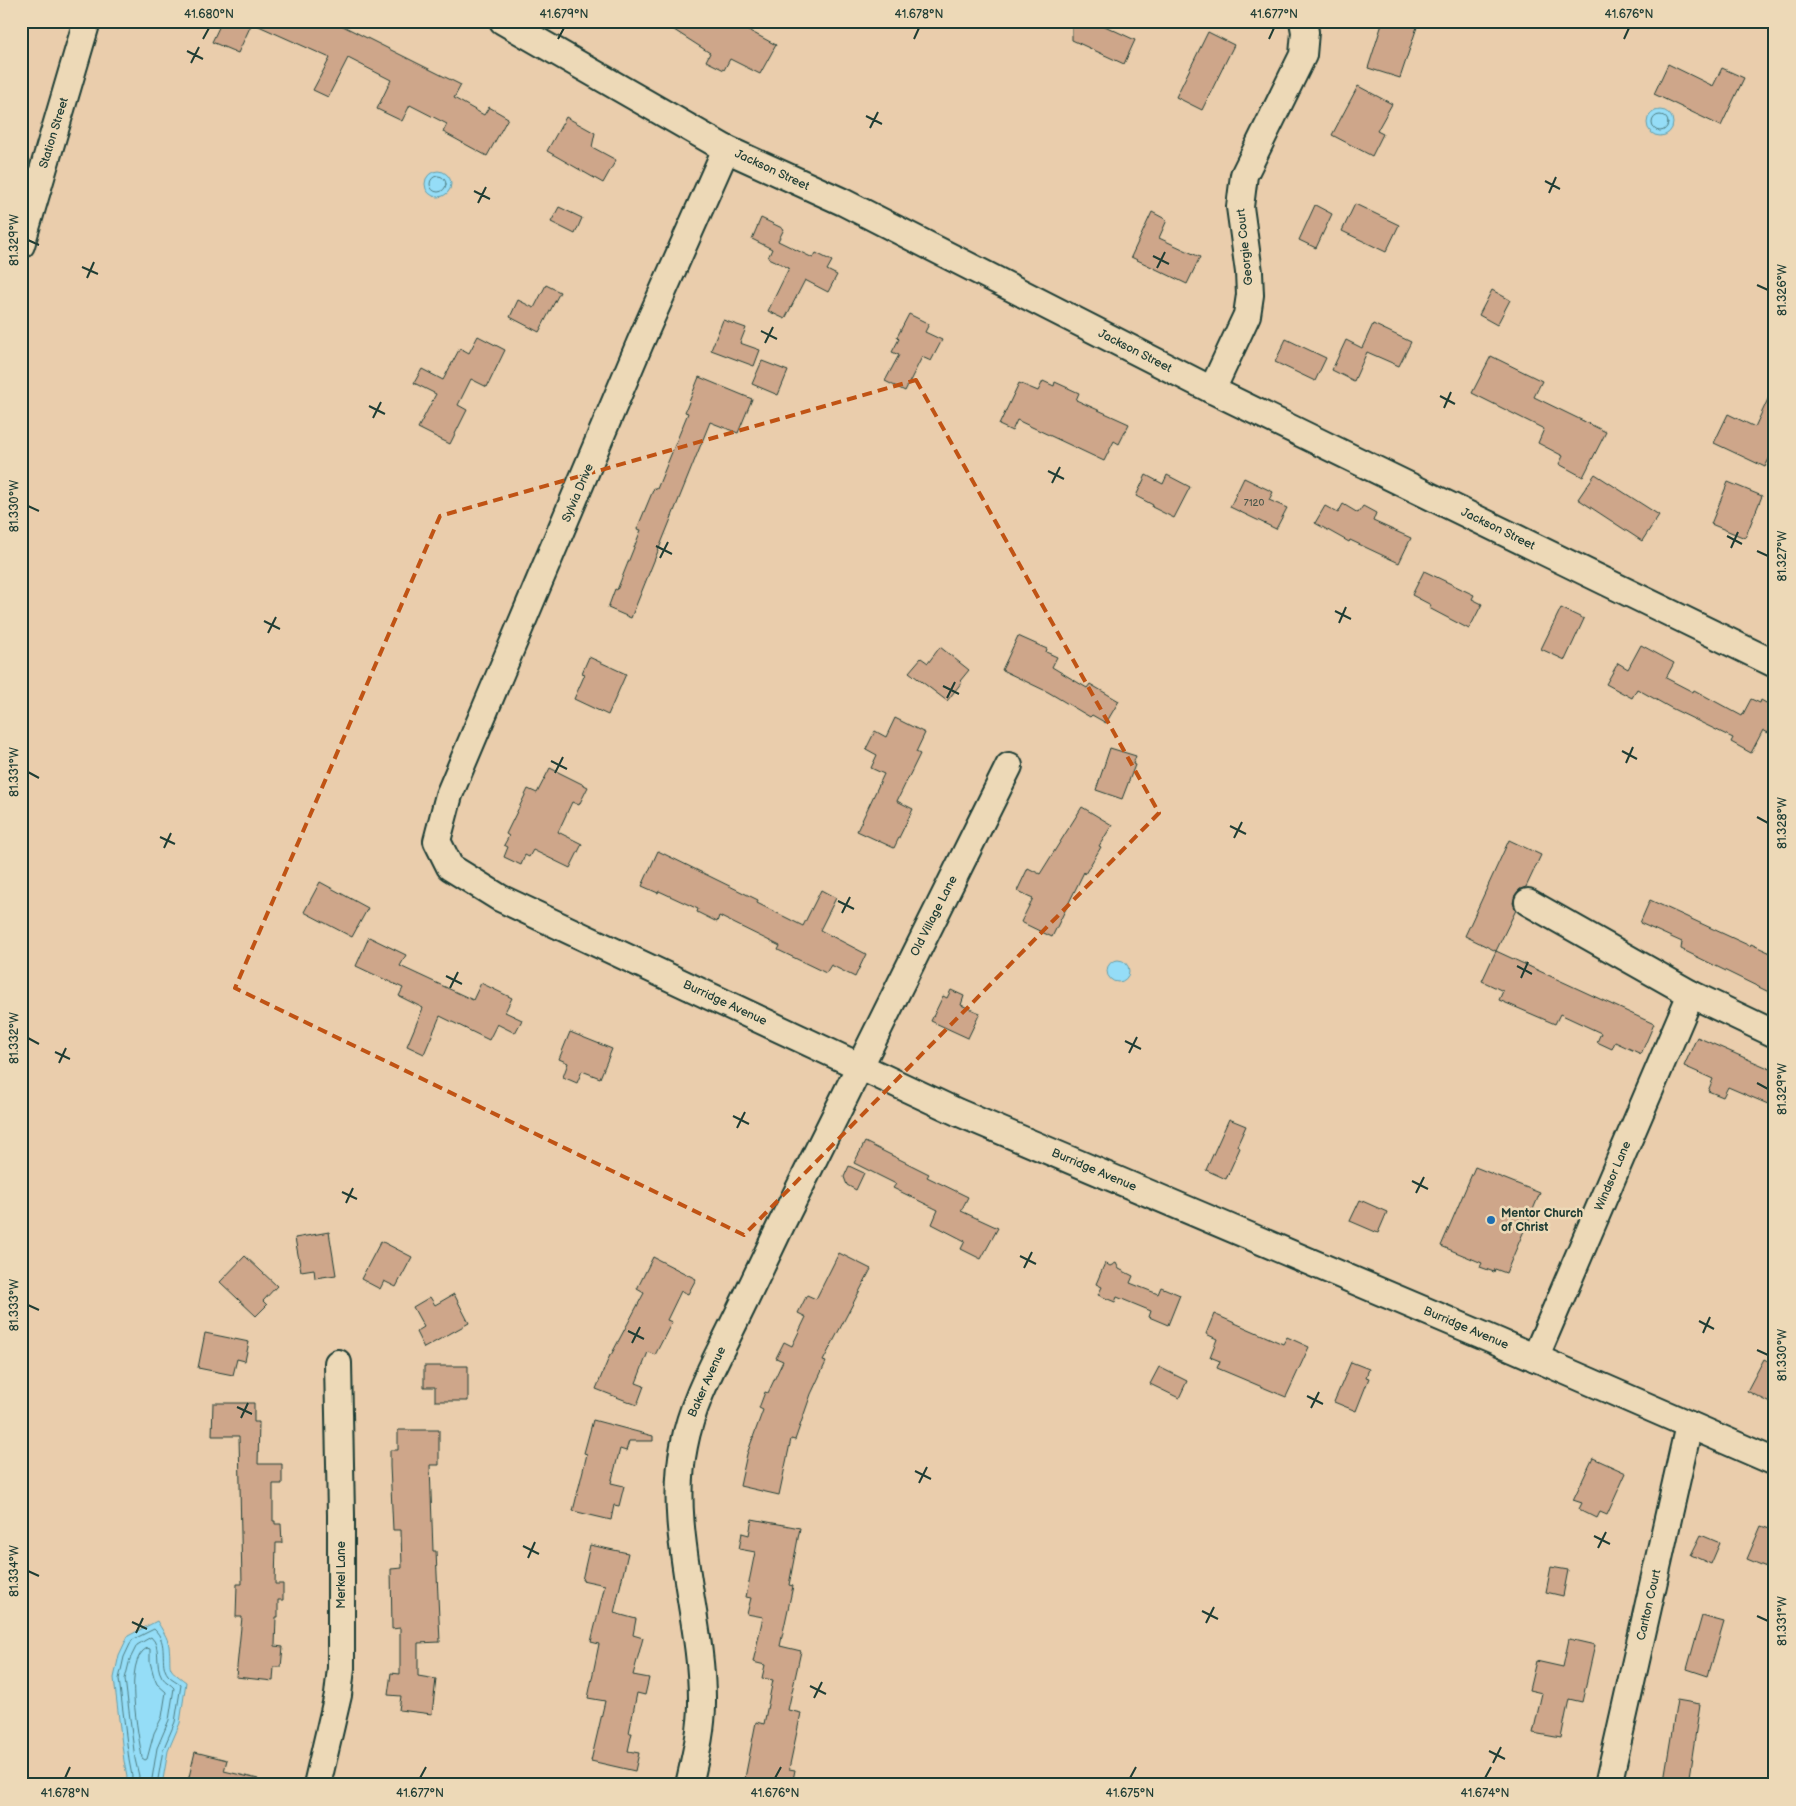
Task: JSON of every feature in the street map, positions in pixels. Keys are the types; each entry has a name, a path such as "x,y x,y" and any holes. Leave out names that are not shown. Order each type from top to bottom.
{"street":[{"name":"Station Street","path":"21,245 87,21"},
{"name":"Jackson Street","path":"503,21 533,28 726,149 843,202 1212,390 1774,661"},
{"name":"Georgie Court","path":"1212,390 1247,316 1250,295 1249,272 1240,207 1244,175 1303,55 1305,32 1303,21"},
{"name":"Sylvia Drive","path":"437,841 449,795 640,343 726,149"},
{"name":"Old Village Lane","path":"858,1066 1009,766"},
{"name":"Burridge Avenue","path":"437,841 450,867 500,898 858,1066 967,1116 1536,1358 1775,1462"},
{"path":"1528,902 1691,994 1775,1034"},
{"name":"Windsor Lane","path":"1536,1358 1691,994"},
{"name":"Baker Avenue","path":"689,1785 700,1730 702,1704 700,1663 679,1490 684,1446 691,1417 699,1396 858,1066"},
{"name":"Merkel Lane","path":"317,1785 338,1695 340,1668 341,1514 338,1363"},
{"name":"Carlton Court","path":"1608,1785 1689,1425"}],"highlighted area":[{"path":"916,380 1159,813 744,1235 235,988 440,516"}],"water":[{"path":"1660,110 1669,114 1673,123 1669,132 1660,136 1651,132 1647,123 1651,114"},
{"path":"438,171 447,175 451,184 447,193 438,197 429,193 425,184 429,175"},
{"path":"1118,960 1128,967 1129,971 1122,981 1118,982 1108,975 1107,971 1114,961"},
{"path":"157,1621 168,1643 170,1667 174,1673 186,1682 180,1723 168,1751 162,1785 126,1785 127,1776 114,1678 119,1655 128,1636"}],"building":[{"path":"222,21 333,21 461,85 454,98 484,115 489,107 508,118 487,156 443,132 447,124 410,105 402,121 377,109 391,80 348,58 328,97 313,90 330,58 252,23 238,53 212,42"},
{"path":"660,21 731,21 776,45 760,74 730,59 724,70 706,61 710,53"},
{"path":"1072,21 1094,21 1135,40 1124,64 1072,40"},
{"path":"1383,21 1419,21 1400,78 1368,68"},
{"path":"1208,32 1234,45 1202,110 1176,97"},
{"path":"1668,64 1713,86 1722,68 1744,78 1721,126 1654,94"},
{"path":"1358,86 1392,104 1377,131 1383,134 1372,156 1332,135"},
{"path":"566,117 595,133 592,147 616,160 603,183 547,151"},
{"path":"1355,204 1399,225 1386,252 1342,231"},
{"path":"1315,205 1332,214 1316,248 1299,240"},
{"path":"559,207 582,218 575,234 551,222"},
{"path":"1152,212 1167,220 1159,238 1200,257 1187,284 1131,257"},
{"path":"761,218 784,229 778,241 813,258 816,253 832,261 827,270 837,275 828,292 805,280 785,319 768,311 789,268 768,258 772,249 752,239"},
{"path":"546,285 560,292 539,332 510,317 518,300 534,308"},
{"path":"1492,290 1510,300 1497,325 1479,315"},
{"path":"909,314 929,324 925,332 942,340 931,361 922,357 905,391 885,381 899,355 892,352 899,339 897,337"},
{"path":"723,320 746,328 740,343 760,350 754,366 711,350"},
{"path":"1373,324 1411,342 1399,366 1367,352 1354,381 1332,370 1346,340 1362,348"},
{"path":"478,336 505,350 487,387 471,379 458,405 467,410 450,444 418,428 436,394 414,383 422,369 443,380 460,348 469,353"},
{"path":"1286,339 1326,358 1315,381 1275,362"},
{"path":"1491,356 1542,381 1534,397 1606,432 1583,477 1559,464 1563,456 1538,443 1544,429 1472,393"},
{"path":"762,361 788,371 778,395 752,384"},
{"path":"699,377 752,399 738,433 710,422 631,618 608,608 641,530 637,529 654,488 657,489 688,413 685,412"},
{"path":"1043,381 1054,386 1055,382 1079,393 1076,400 1129,424 1119,444 1114,441 1104,461 1017,420 1012,431 999,425 1019,383 1038,391"},
{"path":"1775,384 1775,447 1765,467 1714,443 1728,414 1755,427"},
{"path":"1595,474 1659,515 1642,541 1578,499"},
{"path":"1146,475 1163,484 1167,475 1190,487 1174,518 1152,507 1153,505 1136,496"},
{"path":"1244,478 1273,492 1269,500 1287,508 1276,529 1230,507"},
{"path":"1728,482 1762,496 1745,538 1711,524"},
{"path":"1343,504 1358,513 1363,506 1376,513 1373,521 1411,538 1399,563 1350,540 1349,542 1315,523 1325,506 1338,513"},
{"path":"1424,571 1474,595 1472,599 1482,604 1469,629 1429,608 1431,605 1412,595"},
{"path":"1561,608 1584,619 1565,660 1541,649"},
{"path":"1018,636 1047,649 1046,652 1057,657 1052,667 1087,688 1090,684 1119,701 1106,723 1092,715 1090,717 1048,692 1002,670"},
{"path":"1641,645 1674,663 1666,678 1693,692 1694,690 1742,716 1751,699 1760,703 1761,700 1775,708 1775,720 1768,733 1763,730 1751,753 1731,742 1733,738 1637,689 1632,698 1606,684 1618,663 1628,669"},
{"path":"940,647 969,670 947,701 909,672 921,658 928,663"},
{"path":"589,657 626,674 608,715 574,699 585,674 582,673"},
{"path":"895,718 925,733 916,752 920,754 897,801 913,809 894,848 857,831 884,774 871,768 877,755 866,749 875,731 886,737"},
{"path":"1110,748 1136,756 1133,764 1135,765 1122,799 1096,790"},
{"path":"550,768 588,787 579,805 572,802 558,832 582,844 570,868 533,850 529,857 525,855 521,865 504,857 508,847 504,845 509,836 506,834 528,789 537,793"},
{"path":"1082,807 1112,825 1085,874 1084,872 1052,937 1021,922 1033,898 1017,891 1028,868 1040,874"},
{"path":"1509,840 1541,855 1526,887 1520,889 1515,895 1513,903 1516,910 1496,951 1465,936"},
{"path":"658,851 758,900 757,903 803,926 821,890 836,898 820,930 866,954 855,977 831,965 826,973 778,950 780,946 719,916 717,922 697,912 698,909 659,891 658,893 642,886"},
{"path":"320,882 368,908 352,937 304,912"},
{"path":"1650,900 1750,946 1751,944 1775,955 1775,995 1681,949 1682,942 1640,923"},
{"path":"369,937 406,955 400,966 473,1000 481,983 512,998 505,1012 522,1020 515,1033 497,1024 489,1040 440,1016 424,1054 407,1046 423,1008 399,996 403,988 356,966"},
{"path":"1496,951 1654,1024 1641,1054 1615,1042 1612,1049 1597,1042 1601,1033 1560,1014 1555,1024 1499,1000 1503,991 1482,981"},
{"path":"951,990 964,996 961,1005 980,1013 968,1038 931,1021 943,996 947,998"},
{"path":"570,1032 612,1049 600,1078 582,1071 577,1083 563,1077 568,1063 559,1059"},
{"path":"1697,1037 1775,1071 1775,1107 1728,1087 1723,1097 1708,1091 1713,1079 1684,1066"},
{"path":"1229,1119 1246,1126 1237,1146 1240,1148 1226,1179 1206,1170"},
{"path":"865,1142 929,1174 927,1177 968,1197 961,1211 998,1228 981,1259 961,1249 965,1241 932,1224 938,1210 893,1188 896,1184 854,1163"},
{"path":"849,1166 864,1173 856,1190 847,1185 844,1177"},
{"name":"Mentor Church of Christ","path":"1475,1167 1540,1193 1506,1273 1495,1269 1494,1272 1480,1267 1482,1263 1441,1246"},
{"path":"1360,1200 1387,1212 1378,1233 1350,1221"},
{"path":"329,1232 336,1275 315,1278 314,1269 301,1271 295,1238"},
{"path":"381,1241 412,1257 396,1287 384,1281 380,1289 361,1279"},
{"path":"839,1253 871,1269 823,1361 826,1362 811,1394 795,1440 791,1439 779,1495 740,1486 747,1454 763,1410 759,1408 765,1392 768,1393 783,1361 776,1358 784,1342 792,1346 806,1317 798,1313 807,1295 816,1299"},
{"path":"245,1256 277,1286 263,1301 267,1305 256,1316 220,1282"},
{"path":"653,1257 696,1279 688,1294 681,1291 667,1320 672,1322 655,1355 648,1352 636,1383 644,1386 637,1405 596,1389 610,1355 644,1293 637,1289"},
{"path":"1105,1263 1110,1266 1116,1263 1119,1269 1133,1276 1130,1283 1158,1294 1161,1287 1180,1295 1168,1325 1149,1317 1151,1311 1117,1297 1115,1302 1098,1295 1102,1287 1096,1284"},
{"path":"454,1294 469,1323 424,1348 416,1332 424,1327 413,1307 430,1297 435,1305"},
{"path":"1214,1314 1283,1344 1287,1337 1309,1347 1286,1397 1217,1368 1220,1361 1210,1357 1217,1339 1206,1334"},
{"path":"205,1333 249,1342 245,1361 237,1359 233,1375 198,1368"},
{"path":"1764,1359 1775,1365 1775,1405 1747,1391"},
{"path":"1351,1362 1369,1369 1366,1377 1369,1378 1356,1411 1334,1402"},
{"path":"424,1366 468,1366 468,1401 435,1401 435,1387 424,1387"},
{"path":"1159,1367 1187,1381 1179,1398 1150,1384"},
{"path":"213,1403 254,1403 254,1422 259,1422 258,1464 282,1464 282,1484 273,1484 273,1521 275,1521 275,1524 281,1524 282,1543 276,1543 275,1584 283,1584 283,1600 278,1600 275,1646 283,1647 281,1667 274,1667 273,1681 236,1677 242,1617 236,1617 237,1584 242,1584 239,1436 212,1436"},
{"path":"593,1420 653,1436 653,1441 629,1441 626,1451 620,1449 611,1483 624,1486 619,1506 614,1505 611,1520 573,1511 587,1454 584,1453"},
{"path":"398,1430 439,1430 439,1465 430,1465 433,1551 436,1551 440,1642 418,1643 418,1676 436,1679 432,1714 399,1710 401,1696 388,1695 391,1673 400,1674 400,1628 392,1629 391,1569 402,1568 401,1530 393,1530 390,1466 390,1450 398,1450"},
{"path":"1593,1458 1626,1473 1607,1515 1600,1512 1597,1518 1579,1509 1582,1503 1573,1500"},
{"path":"752,1519 800,1528 789,1585 793,1586 780,1646 801,1651 788,1710 801,1713 789,1769 795,1770 792,1785 753,1785 754,1780 745,1778 756,1722 764,1724 773,1680 762,1678 765,1665 753,1662 763,1617 747,1614 751,1598 746,1597 755,1552 739,1549 742,1533 749,1535"},
{"path":"1761,1526 1775,1531 1775,1561 1771,1569 1747,1559"},
{"path":"1701,1535 1720,1543 1711,1564 1691,1555"},
{"path":"590,1545 628,1553 614,1613 636,1619 633,1635 643,1638 633,1675 649,1678 645,1695 637,1693 629,1733 632,1733 628,1751 639,1753 635,1771 591,1761 605,1701 588,1698 599,1644 591,1642 605,1585 582,1580"},
{"path":"1551,1567 1568,1570 1563,1596 1546,1592"},
{"path":"1702,1616 1724,1622 1708,1676 1687,1669"},
{"path":"1569,1639 1595,1645 1582,1702 1569,1699 1561,1738 1533,1733 1542,1693 1529,1690 1536,1661 1563,1667"},
{"path":"1677,1700 1700,1704 1688,1783 1664,1780"},
{"path":"195,1752 227,1760 224,1771 258,1779 257,1785 187,1785"}],"place":[{"name":"Mentor Church of Christ","path":"1491,1220"}]}
